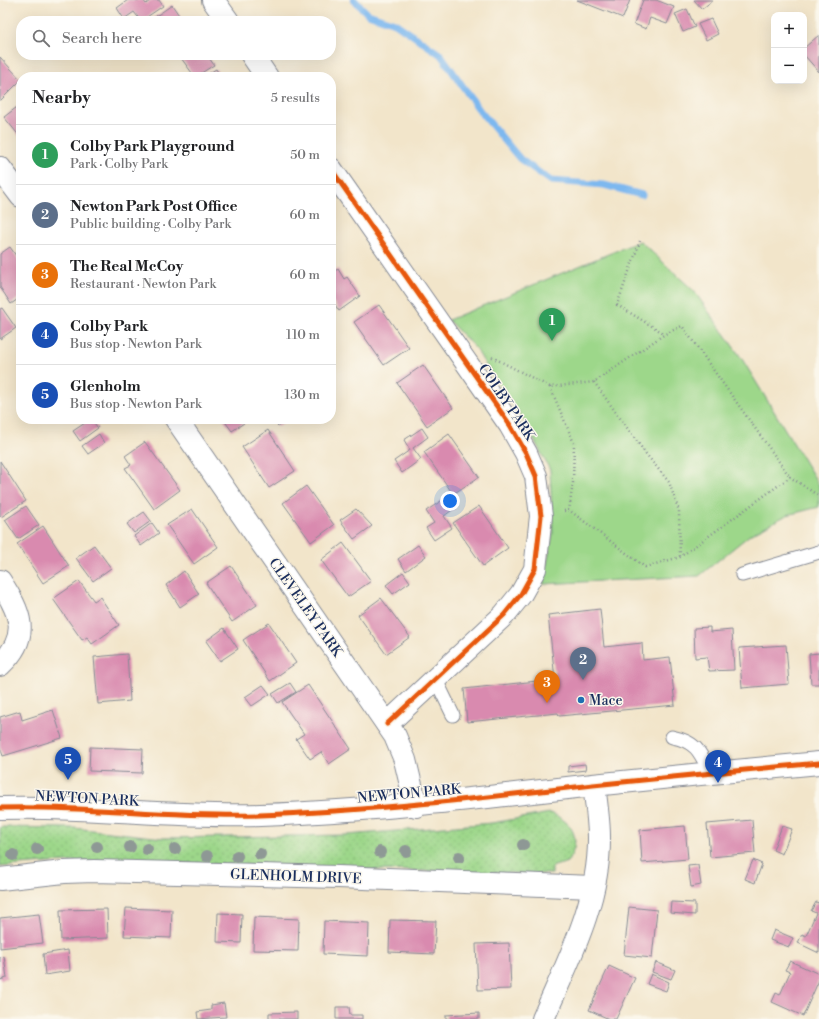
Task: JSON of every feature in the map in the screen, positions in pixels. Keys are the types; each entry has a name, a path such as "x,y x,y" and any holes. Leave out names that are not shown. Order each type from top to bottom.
{"street":[{"path":"213,0 224,16"},
{"path":"255,60 264,72"},
{"path":"0,168 16,189"},
{"name":"COLBY PARK","path":"336,176 510,425 526,453 536,476 540,516 535,569 521,594 504,615 435,678 388,724"},
{"name":"CLEVELEY PARK","path":"179,424 388,724 395,736 405,760 416,806"},
{"path":"0,581 14,603 20,621 18,639 10,656 0,665"},
{"name":"NEWTON PARK","path":"0,808 30,807 176,815 258,815 416,806 594,785 819,763"},
{"path":"543,1019 583,927 593,887 599,837 594,785"},
{"name":"GLENHOLM DRIVE","path":"0,879 64,872 102,871 338,877 593,887"}],"lane":[{"path":"742,575 819,552"},
{"path":"435,678 453,715"},
{"path":"672,737 685,740 693,744 700,753 710,773"}],"path":[{"path":"640,241 617,305 665,334"},
{"path":"462,357 476,348 550,387 594,382 665,334 682,326 790,477 819,496"},
{"path":"594,382 646,454 669,482 679,511 680,557"},
{"path":"550,387 574,443 573,483 569,510"},
{"path":"569,510 645,567 680,557 790,477"},
{"path":"540,516 553,516 569,510"}],"green space":[{"path":"640,241 694,291 742,359 819,485 819,507 787,515 751,534 699,576 543,584 553,533 550,470 522,417 493,377 476,349 448,320"},
{"path":"550,813 561,818 570,826 575,842 573,851 568,861 552,867 552,874 107,861 0,867 0,827 74,828 163,838 347,835 492,823"}],"building":[{"path":"128,0 143,0 146,4 151,0 159,0 163,6 148,16 137,16 134,12 128,16 122,16 117,8"},
{"path":"577,0 630,0 623,18"},
{"path":"643,0 656,0 674,7 667,24 650,18 646,29 634,24"},
{"path":"694,0 713,0 702,9"},
{"path":"172,5 180,16 156,16"},
{"path":"687,9 695,27 683,32 675,14"},
{"path":"711,19 718,34 706,40 698,24"},
{"path":"819,35 819,72 807,58 807,45"},
{"path":"0,57 16,75 16,85 0,101"},
{"path":"182,60 210,60 214,65 203,72 191,72"},
{"path":"216,69 218,72 211,72"},
{"path":"16,108 16,132 4,117"},
{"path":"10,247 16,256 16,300 11,304 0,287 0,254"},
{"path":"338,269 344,279 347,277 360,296 339,311 336,306 336,270"},
{"path":"379,305 409,348 384,365 354,322"},
{"path":"2,308 16,328 0,339 0,309"},
{"path":"423,365 453,408 427,426 397,383"},
{"path":"84,424 95,424 98,428 80,441 73,431"},
{"path":"227,424 242,424 232,431"},
{"path":"422,428 428,437 413,448 421,459 402,473 394,461 410,450 404,440"},
{"path":"268,430 295,471 269,488 242,447"},
{"path":"99,434 104,443 88,454 82,446"},
{"path":"449,434 479,477 453,494 424,452"},
{"path":"145,442 180,490 154,509 125,468 131,465 125,456"},
{"path":"0,461 26,501 1,517 0,516"},
{"path":"306,486 334,525 311,542 283,503"},
{"path":"447,497 455,508 444,516 452,528 434,540 426,528 434,523 426,511"},
{"path":"26,506 39,525 18,539 5,520"},
{"path":"479,506 508,548 483,566 453,523"},
{"path":"192,509 218,547 194,564 167,525"},
{"path":"356,509 372,526 354,539 340,520"},
{"path":"144,512 151,521 134,533 127,524"},
{"path":"152,523 159,533 141,546 134,536"},
{"path":"43,526 69,566 43,583 17,544"},
{"path":"343,543 371,581 348,597 321,560"},
{"path":"94,545 111,568 93,581 76,558"},
{"path":"418,545 426,556 406,571 398,559"},
{"path":"231,566 257,605 232,622 206,583"},
{"path":"184,571 199,594 180,607 166,585"},
{"path":"403,572 410,582 393,594 386,585"},
{"path":"79,581 94,601 100,597 119,625 92,644 87,637 82,640 53,599"},
{"path":"381,598 410,637 386,654 358,615"},
{"path":"600,609 604,647 642,643 643,660 670,657 675,705 559,716 558,713 467,722 464,689 555,679 548,615"},
{"path":"269,623 296,663 270,681 243,640"},
{"path":"710,627 710,632 732,630 734,670 709,671 707,657 695,658 694,628"},
{"path":"224,628 238,649 220,661 206,641"},
{"path":"786,645 789,684 742,688 739,648"},
{"path":"819,653 819,684 811,684 809,654"},
{"path":"127,654 130,701 98,704 94,657"},
{"path":"290,683 296,692 278,703 272,694"},
{"path":"263,685 270,694 252,706 245,697"},
{"path":"308,685 351,749 329,764 321,752 310,759 296,739 304,734 282,702"},
{"path":"53,710 62,738 3,756 0,747 0,717 20,711 22,720"},
{"path":"90,747 143,749 142,773 89,771"},
{"path":"585,764 586,770 568,772 568,766"},
{"path":"752,820 755,853 710,857 707,824"},
{"path":"685,826 688,859 642,863 640,830"},
{"path":"782,826 792,829 782,854 773,850"},
{"path":"753,860 762,864 755,883 745,879"},
{"path":"698,865 701,885 691,887 688,866"},
{"path":"671,902 695,903 695,915 670,913"},
{"path":"816,902 819,903 819,953 798,943 802,934 806,936 816,913 811,911"},
{"path":"629,907 657,910 652,958 624,955"},
{"path":"126,908 172,910 171,938 124,936"},
{"path":"107,909 108,938 61,940 60,910"},
{"path":"218,913 242,914 241,943 217,942"},
{"path":"39,914 43,943 0,948 0,918"},
{"path":"254,917 299,919 298,951 253,950"},
{"path":"390,920 436,921 434,954 389,952"},
{"path":"324,921 369,923 368,956 323,954"},
{"path":"774,930 793,938 789,947 770,940"},
{"path":"509,943 511,989 478,990 476,944"},
{"path":"68,950 70,971 45,975 43,954"},
{"path":"4,956 7,978 0,980 0,957"},
{"path":"790,961 819,974 819,980 803,1016 772,1002 776,993 780,995 790,972 785,970"},
{"path":"656,962 675,970 671,979 652,972"},
{"path":"609,966 635,978 616,1019 609,1019 589,1010"},
{"path":"651,974 669,982 666,991 647,984"},
{"path":"224,1003 226,1017 198,1019 197,1012 211,1010 211,1005"},
{"path":"336,1007 349,1007 350,1015 362,1015 362,1019 336,1019"},
{"path":"297,1012 297,1019 269,1019 269,1013"},
{"path":"479,1013 479,1019 446,1019 446,1015"}],"waterway":[{"path":"354,0 368,14 395,23 441,55 480,111 520,159 551,181 604,185 642,195"}],"cycle path":[{"path":"336,176 510,425 526,453 536,476 541,516 535,569 521,594 504,615 387,724"},
{"path":"0,808 65,808 195,815 260,815 302,813 510,795 621,782 819,763"}],"place":[{"name":"Colby Park Playground","path":"552,341"},
{"name":"Newton Park Post Office","path":"583,680"},
{"name":"Mace","path":"581,700"},
{"name":"The Real McCoy","path":"547,703"},
{"name":"Glenholm","path":"68,780"},
{"name":"Colby Park","path":"718,783"}]}
